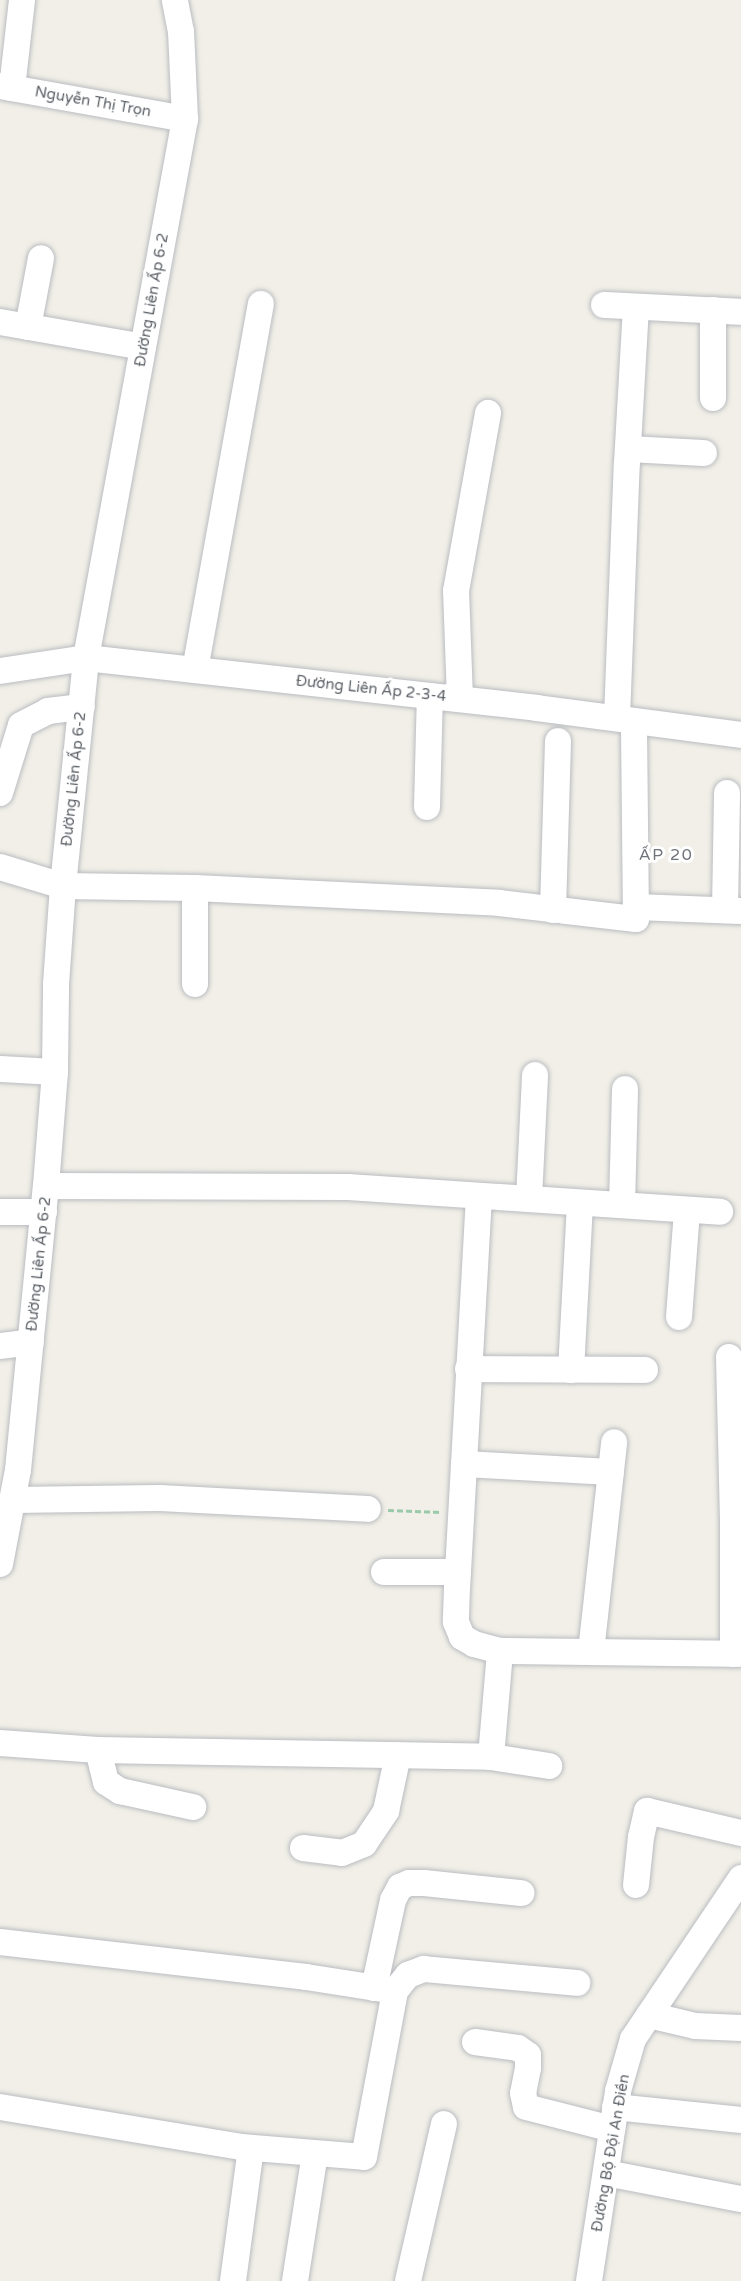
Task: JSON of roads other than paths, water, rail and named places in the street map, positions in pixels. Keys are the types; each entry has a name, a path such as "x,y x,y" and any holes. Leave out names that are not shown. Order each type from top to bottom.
{"street":[{"path":"6,87 22,0"},
{"name":"Đường Liên Ấp 6-2","path":"0,1564 18,1470 44,1212 55,1072 56,984 63,886 86,657 185,119 182,41 176,0"},
{"name":"Nguyễn Thị Trọn","path":"6,87 185,119"},
{"path":"28,327 41,258"},
{"path":"195,670 261,304"},
{"path":"604,305 741,312"},
{"path":"0,867 63,886 195,888 499,903 636,919 626,719 628,450 636,307"},
{"path":"713,310 713,398"},
{"path":"0,322 143,347"},
{"path":"460,699 456,591 488,412"},
{"path":"628,450 704,453"},
{"name":"Đường Liên Ấp 2-3-4","path":"0,671 86,657 460,699 741,735"},
{"path":"427,807 430,696"},
{"path":"0,793 21,725 48,711 82,707"},
{"path":"553,910 558,741"},
{"path":"636,907 733,910 727,793"},
{"path":"195,888 195,984"},
{"path":"0,1069 55,1072"},
{"path":"530,1199 535,1075"},
{"path":"622,1205 625,1089"},
{"path":"46,1186 348,1187 720,1212"},
{"path":"479,1196 456,1622 462,1637 474,1644 500,1651 737,1654 729,1357"},
{"path":"571,1370 580,1203"},
{"path":"679,1317 687,1210"},
{"path":"0,1212 44,1212"},
{"path":"0,1346 31,1342"},
{"path":"468,1369 645,1370"},
{"path":"591,1652 614,1442"},
{"path":"464,1464 611,1472"},
{"path":"12,1500 160,1498 368,1509"},
{"path":"384,1572 458,1572"},
{"path":"491,1757 500,1651"},
{"path":"0,1743 98,1750 491,1757 549,1766"},
{"path":"98,1750 106,1782 120,1791 193,1807"},
{"path":"303,1848 342,1853 353,1851 364,1844 386,1811 398,1755"},
{"path":"636,1885 641,1837 647,1811 741,1833"},
{"name":"Đường Bộ Đội An Điền","path":"589,2281 614,2118 633,2039 741,1878"},
{"path":"0,2107 251,2148 364,2157 393,1900 400,1887 409,1883 424,1883 521,1893"},
{"path":"0,1942 64,1948 384,1989 424,1969 577,1983"},
{"path":"649,2015 695,2026 741,2028"},
{"path":"475,2043 518,2048 528,2055 528,2068 522,2095 526,2107 614,2118 741,2121"},
{"path":"408,2281 444,2124"},
{"path":"233,2281 251,2148"},
{"path":"295,2281 315,2154"},
{"path":"606,2173 741,2199"}],"district":[{"name":"ẤP 20","path":"666,855"}]}
